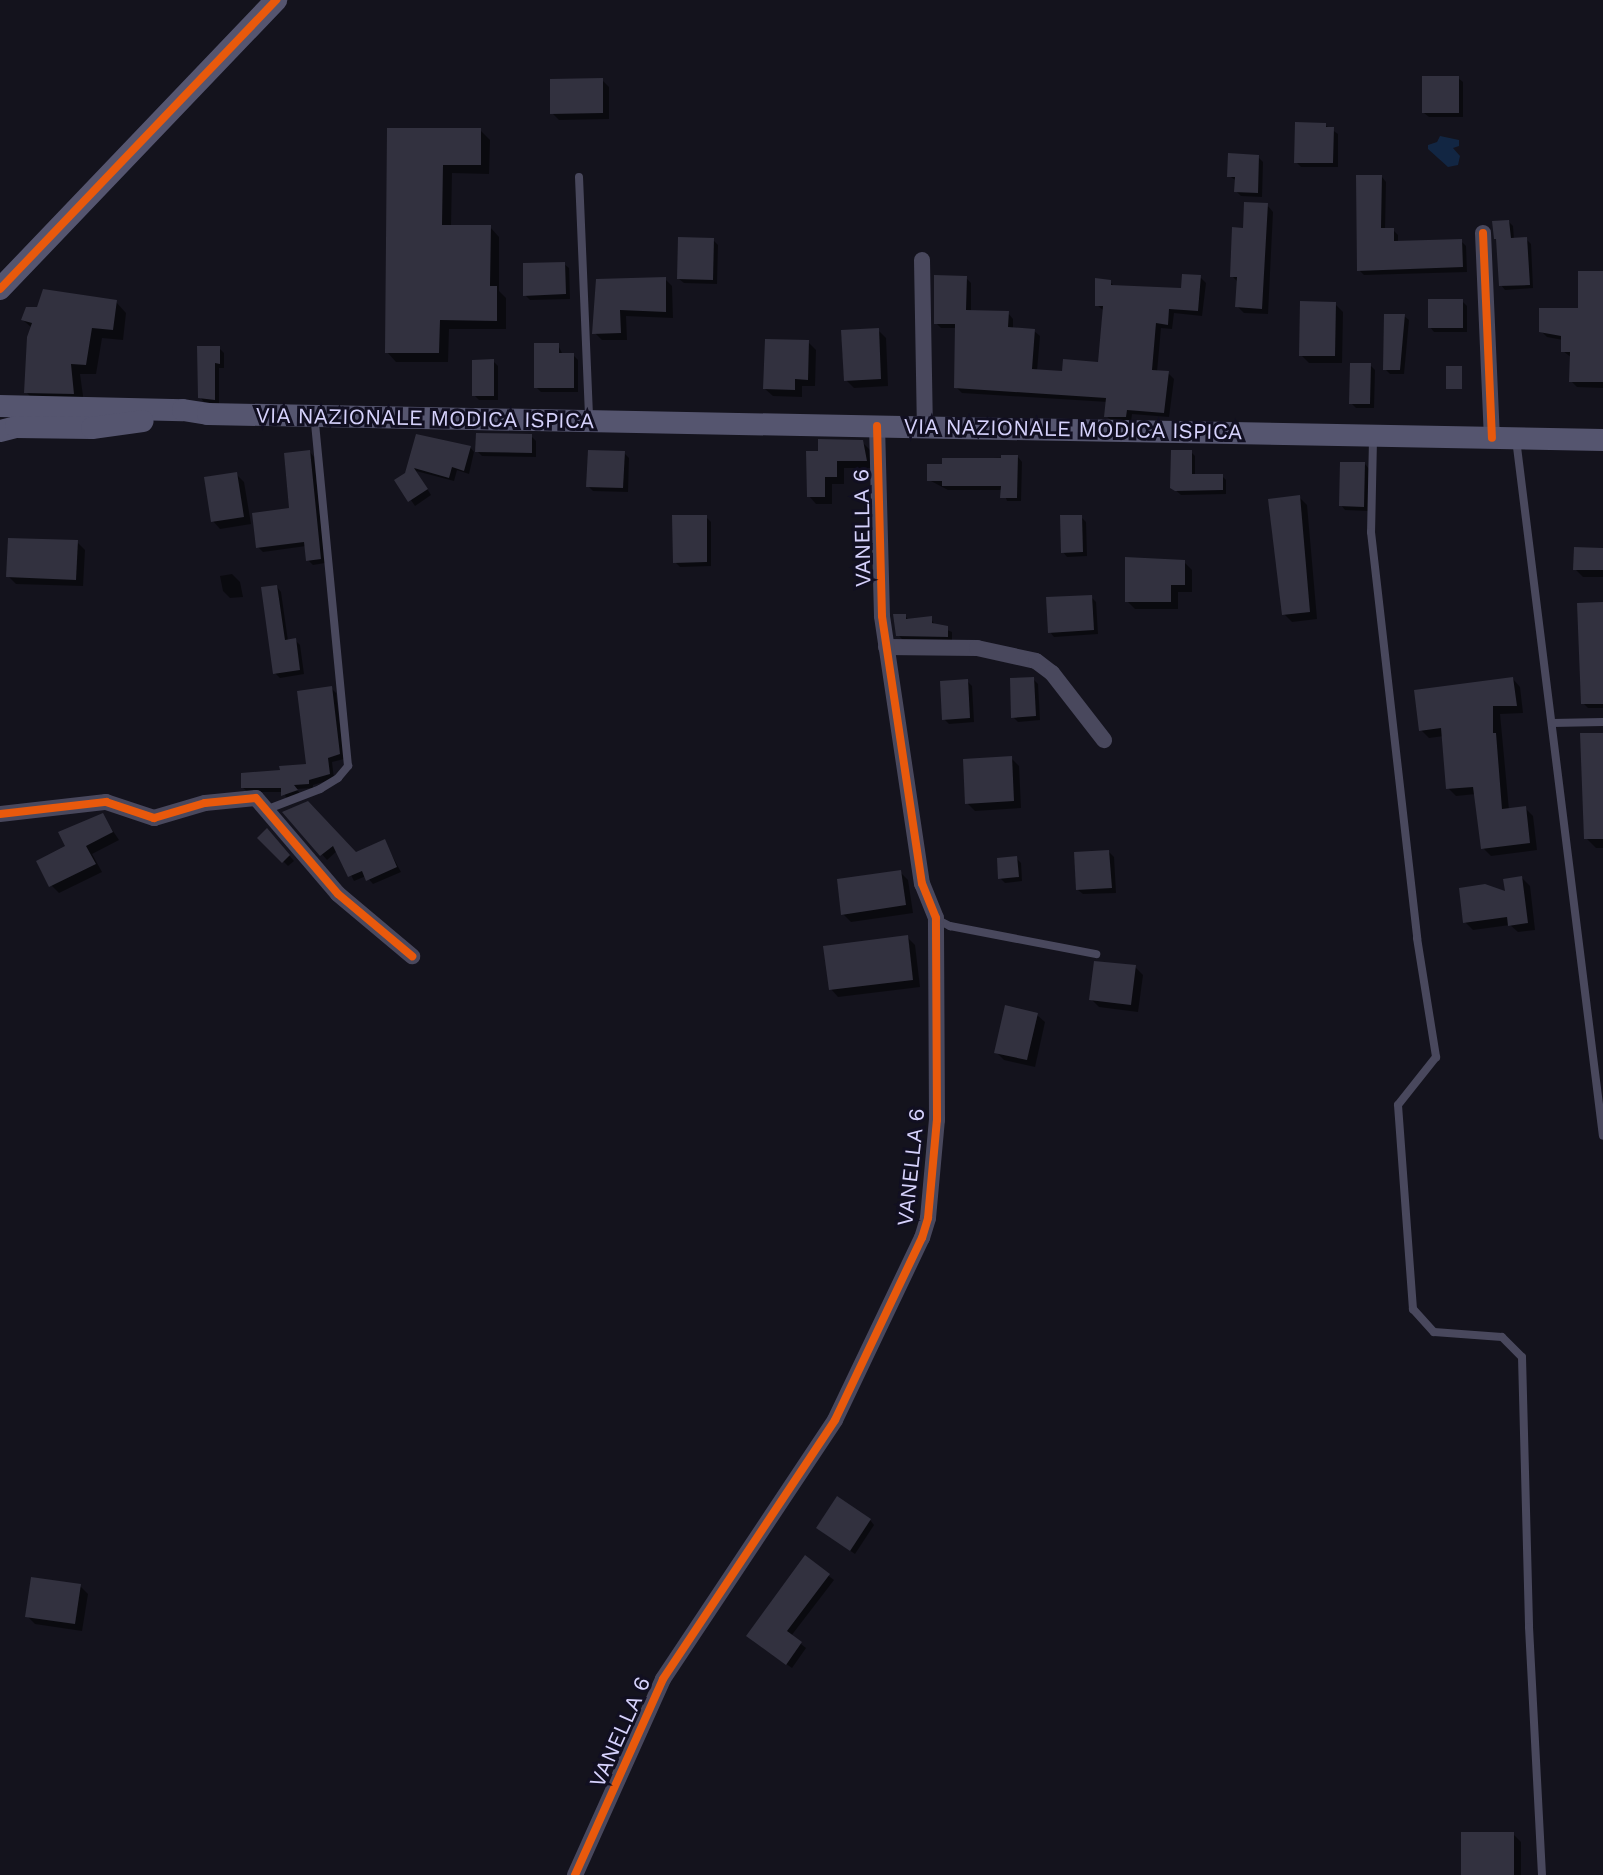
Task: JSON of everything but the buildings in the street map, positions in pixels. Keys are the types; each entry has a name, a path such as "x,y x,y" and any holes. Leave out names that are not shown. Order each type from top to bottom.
{"main road":[{"path":"0,289 276,0"},
{"path":"0,406 183,410 208,414"},
{"path":"0,431 16,427 92,428 208,414"},
{"name":"VIA NAZIONALE MODICA ISPICA","path":"208,414 1603,440"}],"street":[{"path":"1483,233 1492,438"},
{"path":"922,260 925,427"},
{"name":"VANELLA 6","path":"575,1875 663,1679 835,1420 922,1238 928,1218 937,1120 936,918 922,884 882,616 877,426"},
{"path":"886,647 977,648 1036,661 1052,673 1104,740"},
{"path":"0,814 106,802 154,818 205,803 256,798 338,894 412,956"}],"lane":[{"path":"579,177 589,420"},
{"path":"268,809 320,789 338,778 348,766 314,416"},
{"path":"1373,434 1371,532 1417,938 1436,1057 1398,1105 1413,1309 1434,1332 1502,1337 1522,1357 1529,1627 1542,1875"},
{"path":"1515,439 1603,1136"},
{"path":"1552,723 1603,722"},
{"path":"936,918 950,926 1096,954"}],"water":[{"path":"1440,136 1459,140 1459,146 1453,148 1460,156 1458,165 1448,167 1428,149 1428,145 1437,142"}],"cycle path":[{"path":"0,289 276,0"},
{"path":"1483,233 1492,438"},
{"path":"575,1875 663,1679 835,1420 922,1238 928,1218 937,1120 936,918 922,884 882,616 877,426"},
{"path":"0,814 106,802 154,818 205,803 256,798 338,894 412,956"}]}
